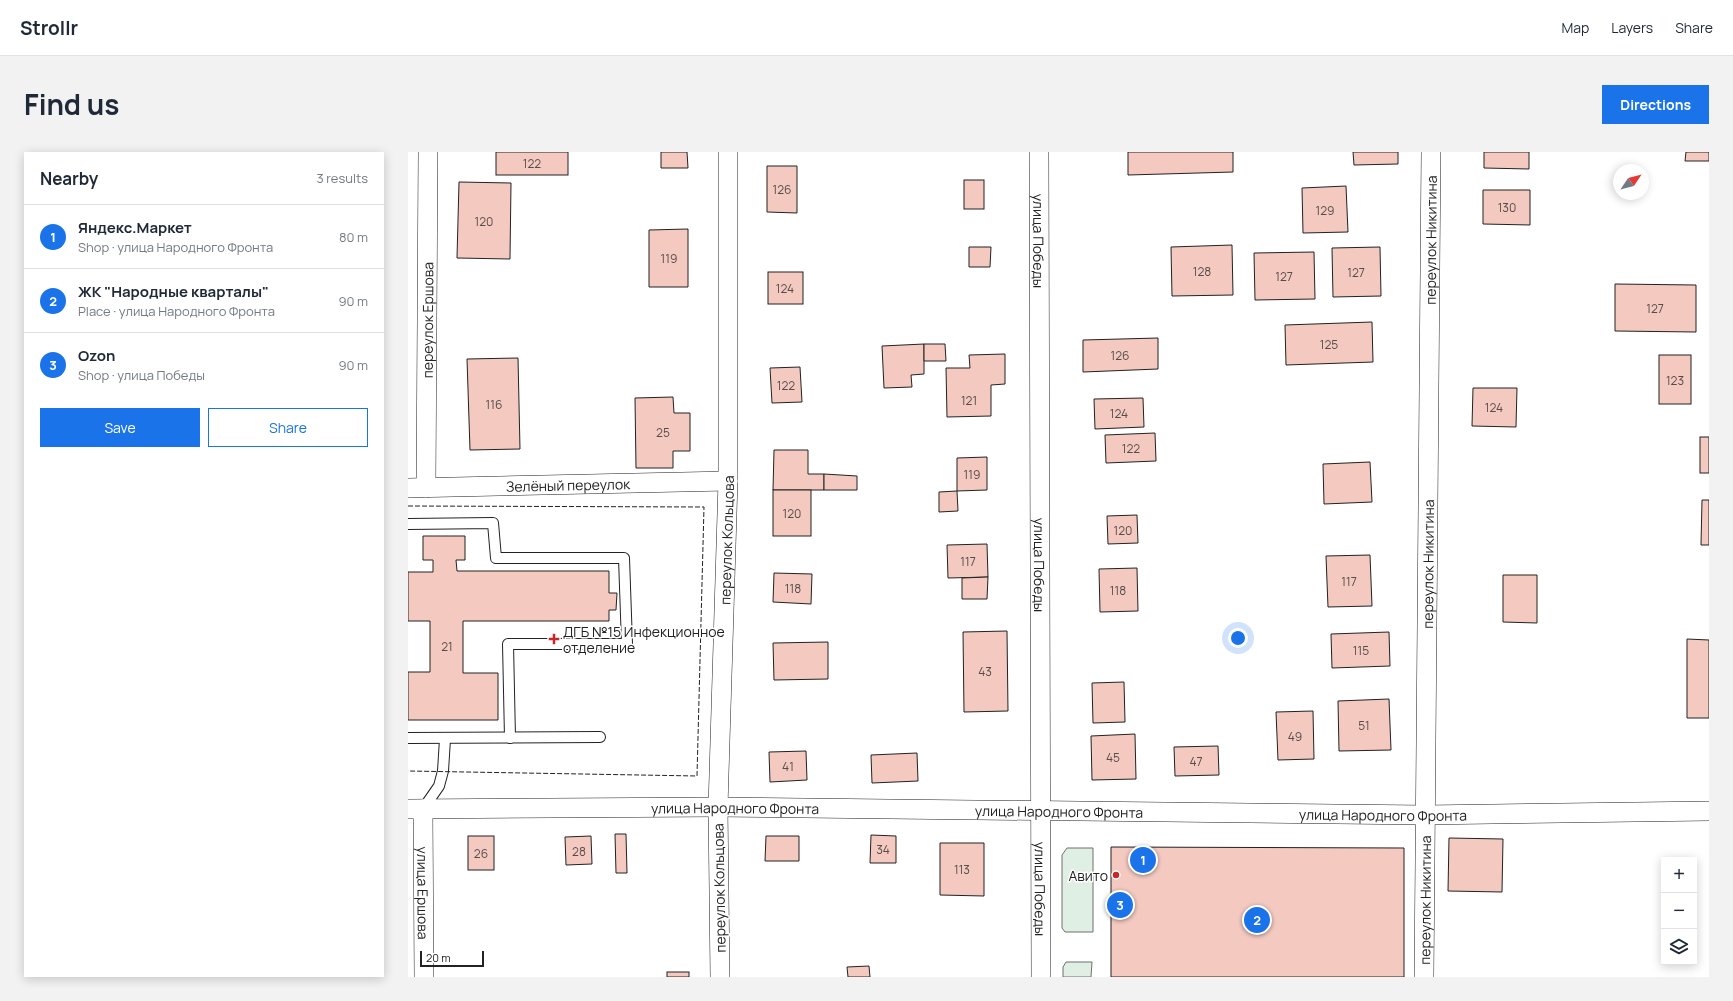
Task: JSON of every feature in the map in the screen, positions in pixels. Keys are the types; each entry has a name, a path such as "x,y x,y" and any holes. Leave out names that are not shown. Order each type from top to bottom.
{"street":[{"name":"переулок Ершова","path":"417,488 428,152"},
{"name":"переулок Кольцова","path":"720,977 718,807 728,481 728,152"},
{"name":"улица Победы","path":"1039,152 1041,977"},
{"name":"переулок Никитина","path":"1424,977 1431,152"},
{"name":"Зелёный переулок","path":"417,488 728,481"},
{"name":"улица Народного Фронта","path":"415,809 718,807 1425,815 1709,811"},
{"name":"улица Ершова","path":"415,809 424,977"}],"lane":[{"path":"408,524 493,523 496,558 624,558 627,644 508,644 510,738"},
{"path":"408,738 600,737"},
{"path":"415,809 439,786 443,771 445,739"}],"green space":[{"path":"1067,848 1093,848 1093,932 1065,932 1062,928 1062,855"},
{"path":"1066,962 1092,962 1091,977 1063,977 1063,967"}],"building":[{"path":"496,152 568,152 568,175 496,175"},
{"path":"661,152 687,152 688,168 661,168"},
{"path":"1128,152 1233,152 1233,172 1128,175"},
{"path":"1353,152 1398,152 1398,164 1354,165"},
{"path":"1484,152 1529,152 1529,169 1484,168"},
{"path":"1686,152 1709,152 1709,161 1685,161"},
{"path":"767,166 797,166 797,213 767,212"},
{"path":"964,180 984,180 984,209 964,209"},
{"path":"459,182 511,183 510,259 457,258"},
{"path":"1346,186 1348,232 1303,233 1302,188"},
{"path":"1483,190 1530,190 1530,225 1483,224"},
{"path":"688,229 688,287 649,287 649,230"},
{"path":"1232,245 1233,295 1172,296 1171,247"},
{"path":"969,247 991,247 990,267 969,267"},
{"path":"1380,247 1381,296 1333,297 1332,248"},
{"path":"1314,252 1315,299 1255,300 1254,253"},
{"path":"768,272 803,272 803,304 768,304"},
{"path":"1615,284 1696,285 1696,332 1615,331"},
{"path":"1372,322 1373,362 1286,365 1285,325"},
{"path":"1158,338 1158,369 1083,372 1083,340"},
{"path":"924,344 924,374 911,375 912,387 884,388 882,346"},
{"path":"924,344 945,344 946,361 924,361"},
{"path":"1005,354 1005,384 991,385 991,416 947,417 946,368 970,368 969,355"},
{"path":"1659,355 1691,355 1691,404 1659,404"},
{"path":"518,358 520,449 470,450 467,359"},
{"path":"800,367 802,402 772,403 770,368"},
{"path":"1473,388 1517,388 1516,427 1472,426"},
{"path":"673,397 674,413 690,413 690,451 673,451 673,468 636,468 635,398"},
{"path":"1143,398 1144,427 1095,429 1094,399"},
{"path":"1155,433 1156,461 1106,463 1105,435"},
{"path":"1700,437 1709,437 1709,473 1700,473"},
{"path":"774,450 808,450 808,474 824,474 824,490 773,490"},
{"path":"987,457 987,490 957,491 957,458"},
{"path":"1370,462 1372,502 1324,504 1323,464"},
{"path":"824,474 857,476 857,490 824,490"},
{"path":"773,490 811,490 811,536 773,536"},
{"path":"957,491 958,511 939,512 939,492"},
{"path":"1702,500 1709,500 1709,545 1701,545"},
{"path":"1137,515 1138,543 1108,544 1107,516"},
{"path":"423,536 465,536 465,560 456,560 457,571 609,571 609,593 617,593 616,610 609,610 609,621 463,621 463,673 498,673 498,720 408,720 408,672 430,672 430,621 408,621 408,572 433,572 433,560 423,560"},
{"path":"987,544 988,577 948,578 947,545"},
{"path":"1370,555 1372,606 1328,607 1326,556"},
{"path":"1137,568 1138,611 1100,612 1099,569"},
{"path":"774,573 812,574 811,604 773,602"},
{"path":"1503,575 1537,575 1537,623 1503,622"},
{"path":"988,577 987,599 962,599 962,578"},
{"path":"1007,631 1008,711 964,712 963,632"},
{"path":"1389,632 1390,666 1332,668 1331,634"},
{"path":"1687,639 1709,640 1709,718 1687,718"},
{"path":"828,642 828,679 774,680 773,643"},
{"path":"1124,682 1125,722 1093,723 1092,683"},
{"path":"1389,699 1391,750 1339,751 1338,701"},
{"path":"1313,711 1314,759 1278,760 1276,712"},
{"path":"1135,734 1136,779 1092,780 1091,736"},
{"path":"1218,746 1219,775 1175,776 1174,747"},
{"path":"806,751 807,780 770,782 769,752"},
{"path":"917,753 918,781 872,783 871,755"},
{"path":"615,834 626,834 627,873 616,873"},
{"path":"871,835 896,836 896,863 870,863"},
{"path":"468,836 494,836 494,870 468,870"},
{"path":"591,836 592,864 566,865 565,837"},
{"path":"766,836 799,836 799,861 765,861"},
{"path":"1449,838 1503,839 1502,892 1448,891"},
{"path":"940,843 984,843 984,896 940,895"},
{"path":"1111,847 1404,848 1404,977 1111,977"},
{"path":"869,966 870,977 848,977 847,967"},
{"path":"667,972 689,972 689,977 667,977"}],"fence":[{"path":"408,506 704,507 697,776 408,771"}],"place":[{"name":"ДГБ №15 Инфекционное отделение","path":"554,639"},
{"name":"Яндекс.Маркет","path":"1143,860"},
{"name":"Авито","path":"1116,875"},
{"name":"Ozon","path":"1120,905"},
{"name":"ЖК \"Народные кварталы\"","path":"1257,920"}]}
